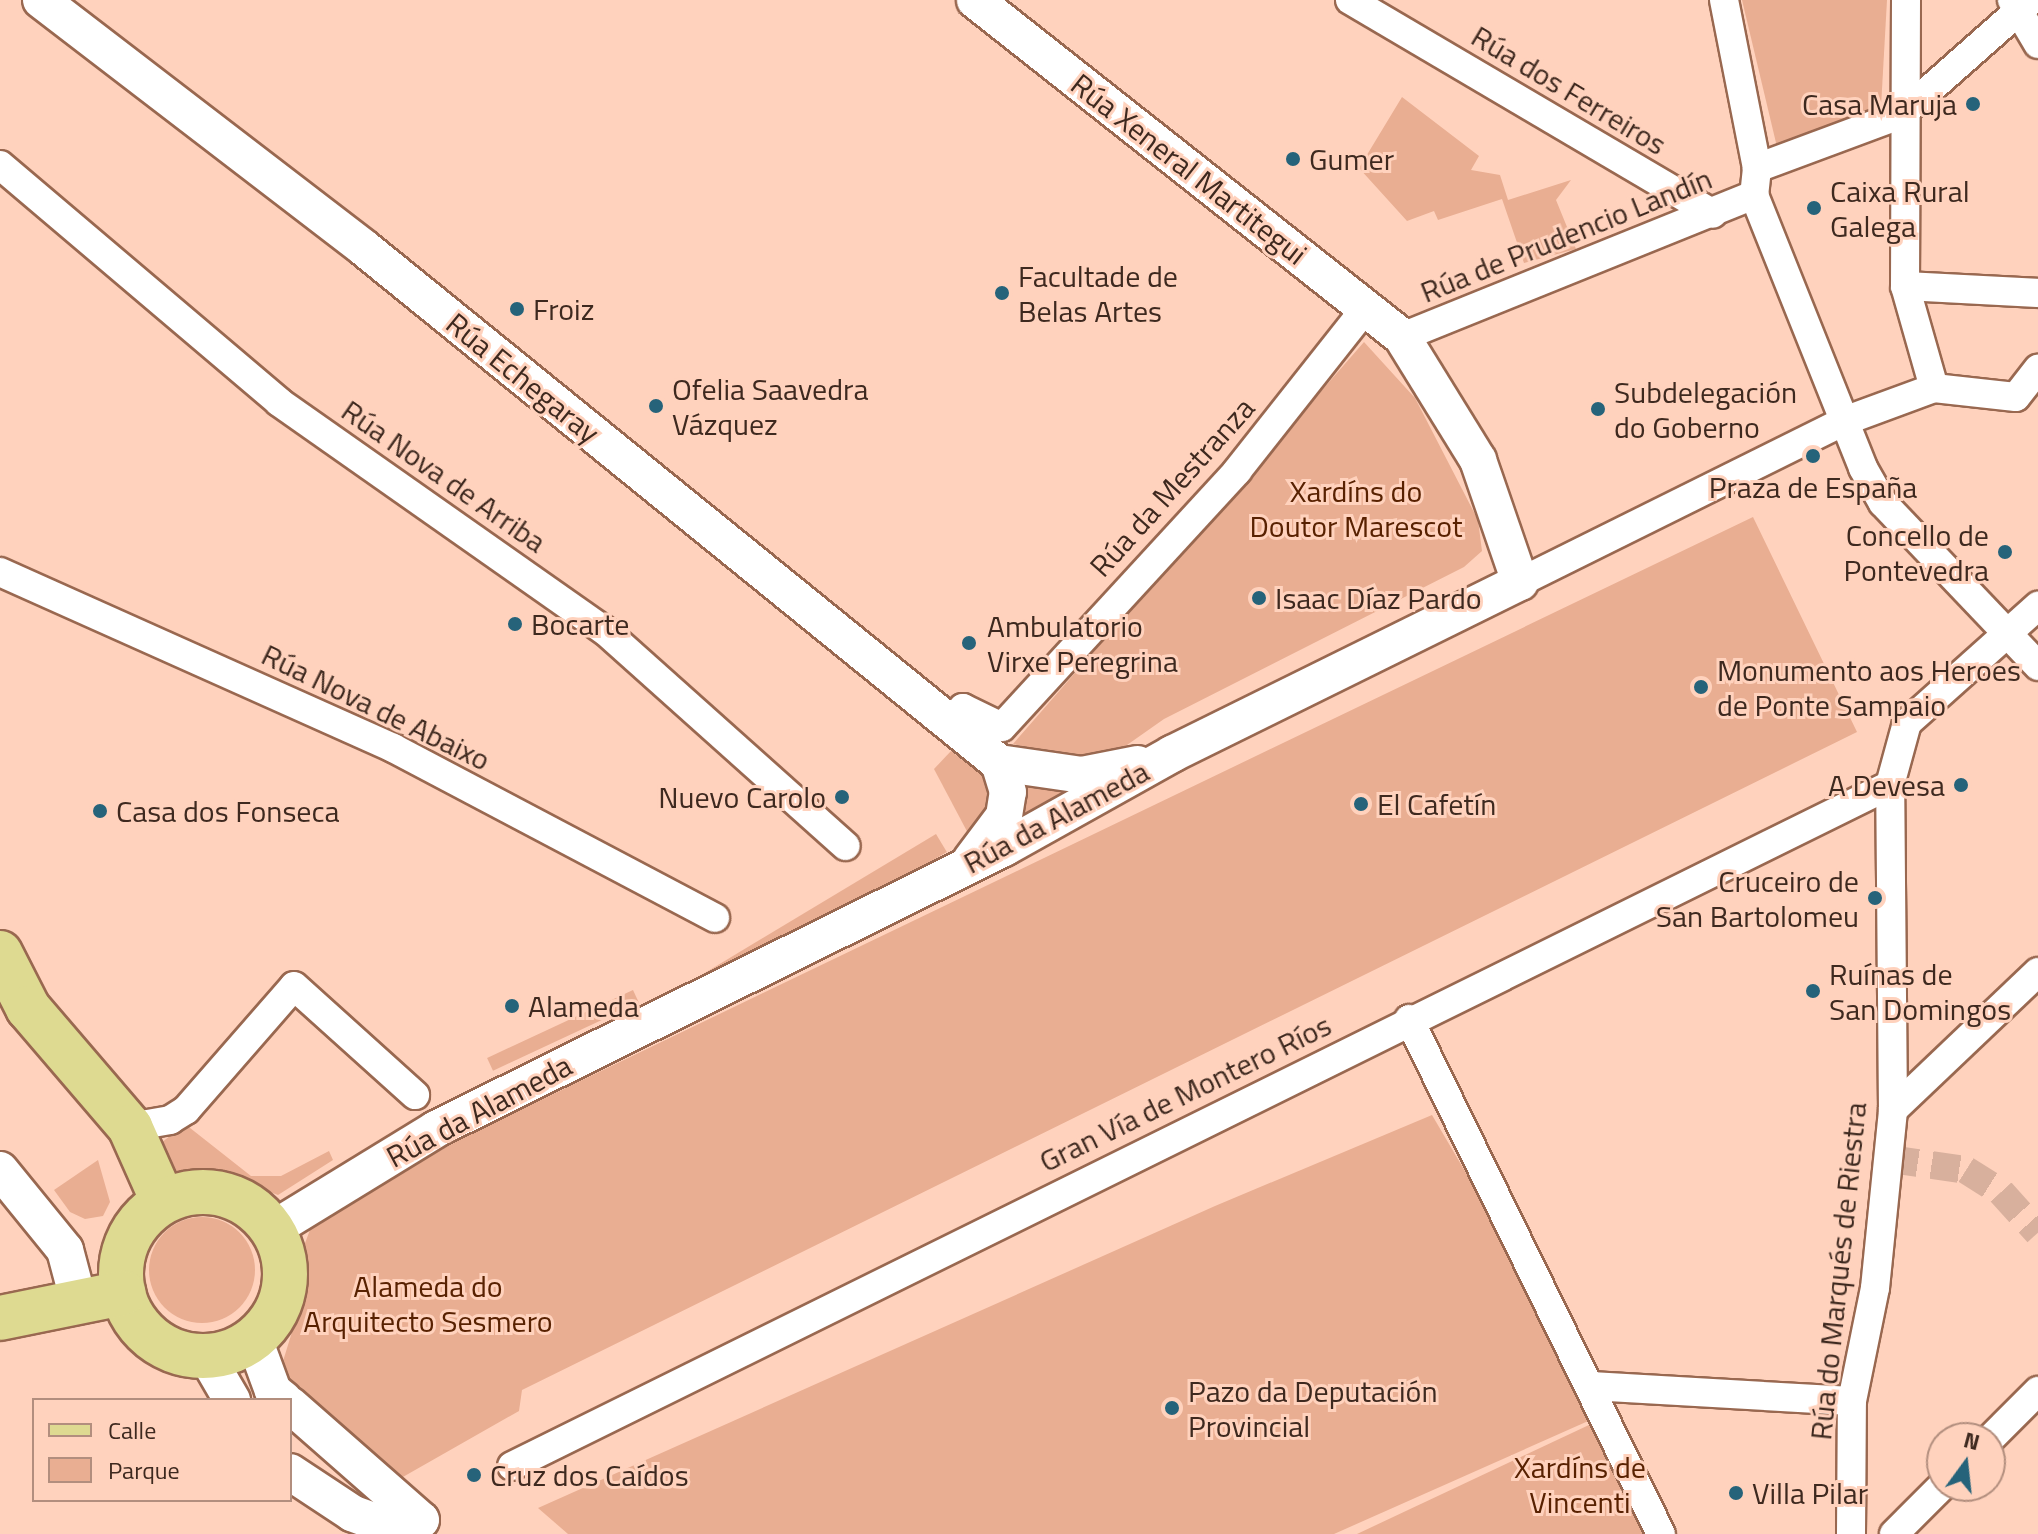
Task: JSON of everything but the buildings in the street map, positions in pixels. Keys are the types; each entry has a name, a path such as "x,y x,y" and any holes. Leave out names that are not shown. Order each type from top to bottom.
{"main road":[{"path":"0,953 28,1008 130,1127 163,1201"},
{"path":"193,1192 224,1194 260,1213 273,1229 284,1258 285,1288 274,1316 254,1339 207,1357 170,1349 153,1340 140,1327 123,1293 124,1250 146,1214 163,1201 193,1192"},
{"path":"0,1318 78,1299 123,1293"}],"street":[{"name":"Rúa Echegaray","path":"41,0 364,248 950,727 999,763 1082,775 1172,754"},
{"name":"Rúa Xeneral Martitegui","path":"975,0 1402,337"},
{"name":"Rúa dos Ferreiros","path":"1350,0 1713,214"},
{"path":"1724,0 1755,181 1863,468 1883,503 2010,631 2038,666"},
{"path":"1906,0 1902,114 1905,286 1934,388 2027,404 2038,369"},
{"path":"1902,114 2020,4 2038,44"},
{"name":"Rúa de Prudencio Landín","path":"1402,337 1713,214 1755,181 1902,114"},
{"name":"Rúa Nova de Arriba","path":"0,165 279,402 604,630 846,846"},
{"path":"1905,286 2038,293"},
{"name":"Rúa da Mestranza","path":"950,727 963,708 1002,727 1237,471 1365,309"},
{"path":"1402,337 1478,460 1520,582"},
{"name":"Rúa da Alameda","path":"273,1229 436,1129 1017,841 1172,754 1847,420 1934,388"},
{"name":"Rúa Nova de Abaixo","path":"0,572 393,748 715,918"},
{"name":"Rúa do Marqués de Riestra","path":"1851,1534 1852,1401 1875,1288 1893,1110 1890,785 1907,723 2038,606"},
{"path":"970,862 1004,816 1008,792 999,763"},
{"name":"Gran Vía de Montero Ríos","path":"512,1466 1409,1019 1694,886 1890,785"},
{"path":"1893,1110 2038,972"},
{"path":"130,1127 170,1120 186,1110 294,986 415,1095"},
{"path":"1409,1019 1661,1534"},
{"path":"0,1170 65,1250 78,1299"},
{"path":"254,1339 273,1391 282,1398"},
{"path":"207,1357 231,1398"},
{"path":"1591,1386 1852,1401"},
{"path":"2006,1423 2038,1391"},
{"path":"292,1407 421,1520 405,1528 391,1530 352,1513 292,1473"},
{"path":"1894,1534 1926,1502"}],"green space":[{"path":"1742,0 1887,0 1881,107 1777,147"},
{"path":"1402,97 1479,156 1471,170 1500,175 1508,200 1571,180 1556,200 1576,249 1524,263 1502,199 1438,220 1434,211 1407,221 1359,168"},
{"name":"Xardíns do Doutor Marescot","path":"1364,342 1415,398 1478,520 1482,551 1464,567 1164,719 1117,752 1077,759 1013,744"},
{"name":"Alameda do Arquitecto Sesmero","path":"1753,517 1857,732 522,1390 519,1411 380,1490 292,1417 292,1398 272,1398 296,1319 304,1246 314,1219 472,1133"},
{"path":"951,751 982,775 990,800 985,827 970,837 934,769"},
{"path":"1023,777 1058,786 1069,806 1014,830"},
{"path":"936,834 947,852 683,1011 672,993"},
{"path":"633,990 639,1003 493,1071 487,1058"},
{"path":"1432,1115 1591,1386 1595,1418 1334,1534 568,1534 538,1508 1215,1206"},
{"path":"185,1124 251,1176 281,1176 329,1151 333,1160 278,1195 210,1170 176,1174 161,1143"},
{"path":"98,1160 110,1202 103,1216 85,1219 70,1212 54,1190"},
{"path":"202,1217 222,1221 239,1233 251,1250 255,1270 251,1290 239,1307 222,1319 202,1323 182,1319 165,1307 153,1290 149,1270 153,1250 165,1233 182,1221"},
{"name":"Xardíns de Vincenti","path":"1606,1417 1659,1534 1357,1534"}],"tunnel":[{"path":"1890,1159 1966,1170 2001,1192 2038,1233"}],"place":[{"name":"Casa Maruja","path":"1973,104"},
{"name":"Gumer","path":"1293,159"},
{"name":"Caixa Rural Galega","path":"1814,208"},
{"name":"Facultade de Belas Artes","path":"1002,293"},
{"name":"Froiz","path":"517,309"},
{"name":"Ofelia Saavedra Vázquez","path":"656,406"},
{"name":"Subdelegación do Goberno","path":"1598,409"},
{"name":"Praza de España","path":"1813,456"},
{"name":"Concello de Pontevedra","path":"2005,552"},
{"name":"Isaac Díaz Pardo","path":"1259,598"},
{"name":"Bocarte","path":"515,624"},
{"name":"Ambulatorio Virxe Peregrina","path":"969,643"},
{"name":"Monumento aos Heroes de Ponte Sampaio","path":"1701,687"},
{"name":"A Devesa","path":"1961,785"},
{"name":"Nuevo Carolo","path":"842,797"},
{"name":"El Cafetín","path":"1361,804"},
{"name":"Casa dos Fonseca","path":"100,811"},
{"name":"Cruceiro de San Bartolomeu","path":"1875,898"},
{"name":"Ruínas de San Domingos","path":"1813,991"},
{"name":"Alameda","path":"512,1006"},
{"name":"Pazo da Deputación Provincial","path":"1172,1408"},
{"name":"Cruz dos Caídos","path":"474,1475"},
{"name":"Villa Pilar","path":"1736,1493"}]}
